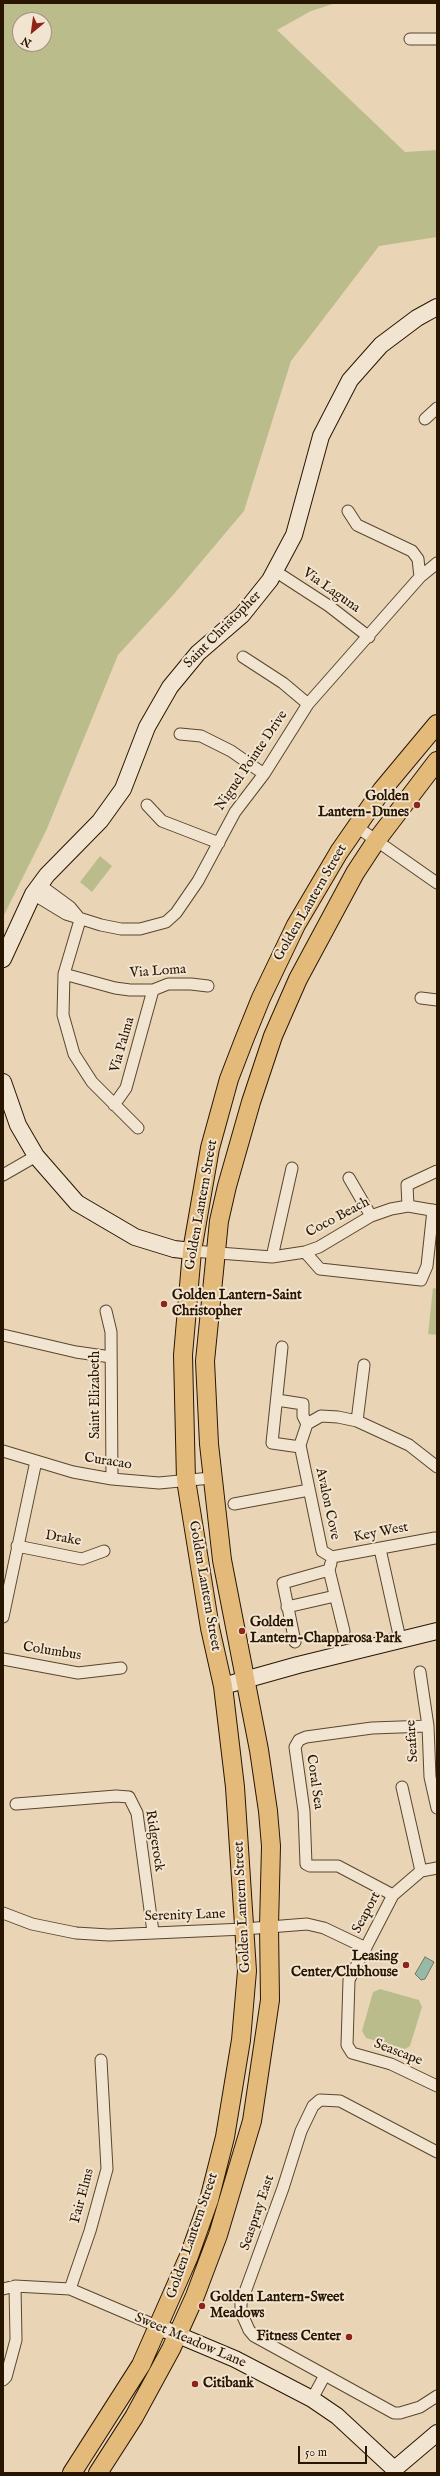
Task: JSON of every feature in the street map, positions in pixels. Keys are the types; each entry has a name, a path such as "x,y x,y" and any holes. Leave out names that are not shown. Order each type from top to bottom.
{"main road":[{"name":"Golden Lantern Street","path":"72,2473 141,2364 184,2270 209,2200 231,2107 241,2040 247,1971 241,1847 223,1686 210,1628 186,1480 183,1355 192,1251 210,1148 229,1079 241,1047 261,998 296,925 357,827 382,790 437,724"},
{"name":"Golden Lantern Street","path":"98,2473 134,2417 177,2335 218,2235 252,2121 270,2000 269,1926 271,1846 259,1750 222,1560 212,1478 205,1361 215,1254 229,1179 273,1036 309,956 340,898 376,841 437,761"}],"street":[{"path":"410,39 437,39"},
{"name":"Saint Christopher","path":"3,959 37,890 111,807 123,789 153,714 170,687 198,653 228,628 257,598 275,571 294,535 321,436 350,380 381,345 417,318 437,308"},
{"path":"425,420 437,408"},
{"path":"348,512 357,525 412,551 418,559 420,578"},
{"name":"Niguel Pointe Drive","path":"80,920 121,930 154,926 166,922 184,901 219,843 235,812 264,774 308,704 420,578 437,563"},
{"name":"Via Laguna","path":"275,571 328,606 369,637"},
{"path":"243,657 283,683 308,704"},
{"path":"180,734 201,736 231,751 264,774"},
{"path":"147,805 162,821 219,843"},
{"path":"357,827 437,883"},
{"path":"37,890 70,907 80,920 64,974 63,1015 74,1054 92,1082 138,1128"},
{"name":"Via Loma","path":"64,974 115,988 154,990 168,984 208,986"},
{"name":"Via Palma","path":"114,1105 126,1088 154,990"},
{"path":"421,998 437,1000"},
{"path":"3,1082 18,1125 36,1156 77,1203 136,1237 174,1249 215,1254 272,1257 305,1252"},
{"path":"3,1175 36,1156"},
{"path":"272,1257 292,1168"},
{"path":"408,1206 407,1185 437,1171"},
{"path":"349,1178 371,1216"},
{"name":"Coco Beach","path":"408,1206 435,1211 427,1266 421,1280 320,1269 305,1252 319,1247 371,1216 391,1209 408,1206"},
{"name":"Saint Elizabeth","path":"106,1311 111,1332 112,1479"},
{"path":"3,1335 76,1352 111,1357"},
{"path":"282,1347 272,1443 300,1447"},
{"path":"357,1422 364,1365"},
{"path":"277,1400 303,1404 303,1416 307,1424 321,1416 338,1417 357,1422 409,1445 437,1467"},
{"name":"Avalon Cove","path":"307,1424 302,1434 300,1447 322,1551 332,1557 329,1570 344,1631"},
{"name":"Curacao","path":"3,1451 73,1472 112,1479 159,1483 212,1478"},
{"path":"3,1617 36,1461"},
{"path":"234,1504 309,1490"},
{"name":"Key West","path":"332,1557 435,1538"},
{"name":"Drake","path":"17,1546 82,1559 104,1551"},
{"path":"380,1549 400,1639"},
{"path":"295,1642 283,1583 329,1570"},
{"path":"287,1607 335,1596"},
{"path":"223,1686 400,1639 437,1632"},
{"name":"Columbus","path":"3,1659 78,1673 121,1668"},
{"name":"Seafare","path":"420,1672 428,1726 430,1777 437,1808"},
{"name":"Coral Sea","path":"393,1895 338,1866 310,1866 306,1864 304,1812 295,1747 299,1740 306,1737 372,1728 428,1726"},
{"path":"402,1787 421,1871"},
{"name":"Ridgerock","path":"16,1804 116,1796 129,1797 137,1813 153,1932"},
{"name":"Seaport","path":"349,2050 347,2045 348,1986 366,1948 393,1895 421,1871 437,1868"},
{"name":"Serenity Lane","path":"3,1912 32,1924 76,1933 109,1934 244,1929 307,1924 324,1928 366,1948"},
{"name":"Seascape","path":"349,2050 352,2053 400,2067 437,2086"},
{"name":"Fair Elms","path":"70,2289 90,2231 107,2169 101,2060"},
{"name":"Seaspray East","path":"325,2376 254,2336 249,2330 241,2312 241,2303 283,2188 301,2131 313,2106 320,2100 340,2100 437,2152"},
{"path":"3,2380 6,2377 16,2340 15,2286"},
{"name":"Sweet Meadow Lane","path":"3,2289 15,2286 70,2289 239,2361 312,2399 337,2416 392,2467 397,2467 437,2433"},
{"path":"312,2399 325,2376 394,2413 400,2413 427,2404 437,2396"}],"green space":[{"path":"3,3 336,3 311,11 277,30 405,152 437,150 437,237 379,246 291,361 244,511 174,594 118,655 46,831 3,917"},
{"path":"100,856 112,866 92,892 80,882"},
{"path":"433,1288 437,1289 437,1335 428,1334"},
{"path":"380,1989 419,2000 422,2007 410,2046 405,2049 366,2038 362,2031 373,1992"}],"shaded area":[{"path":"425,1957 434,1962 425,1979 421,1980 415,1974"}],"place":[{"name":"Golden Lantern-Dunes","path":"417,805"},
{"name":"Golden Lantern-Saint Christopher","path":"164,1304"},
{"name":"Golden Lantern-Chapparosa Park","path":"242,1631"},
{"name":"Leasing Center/Clubhouse","path":"406,1965"},
{"name":"Golden Lantern-Sweet Meadows","path":"202,2306"},
{"name":"Fitness Center","path":"349,2337"},
{"name":"Citibank","path":"195,2384"}]}
